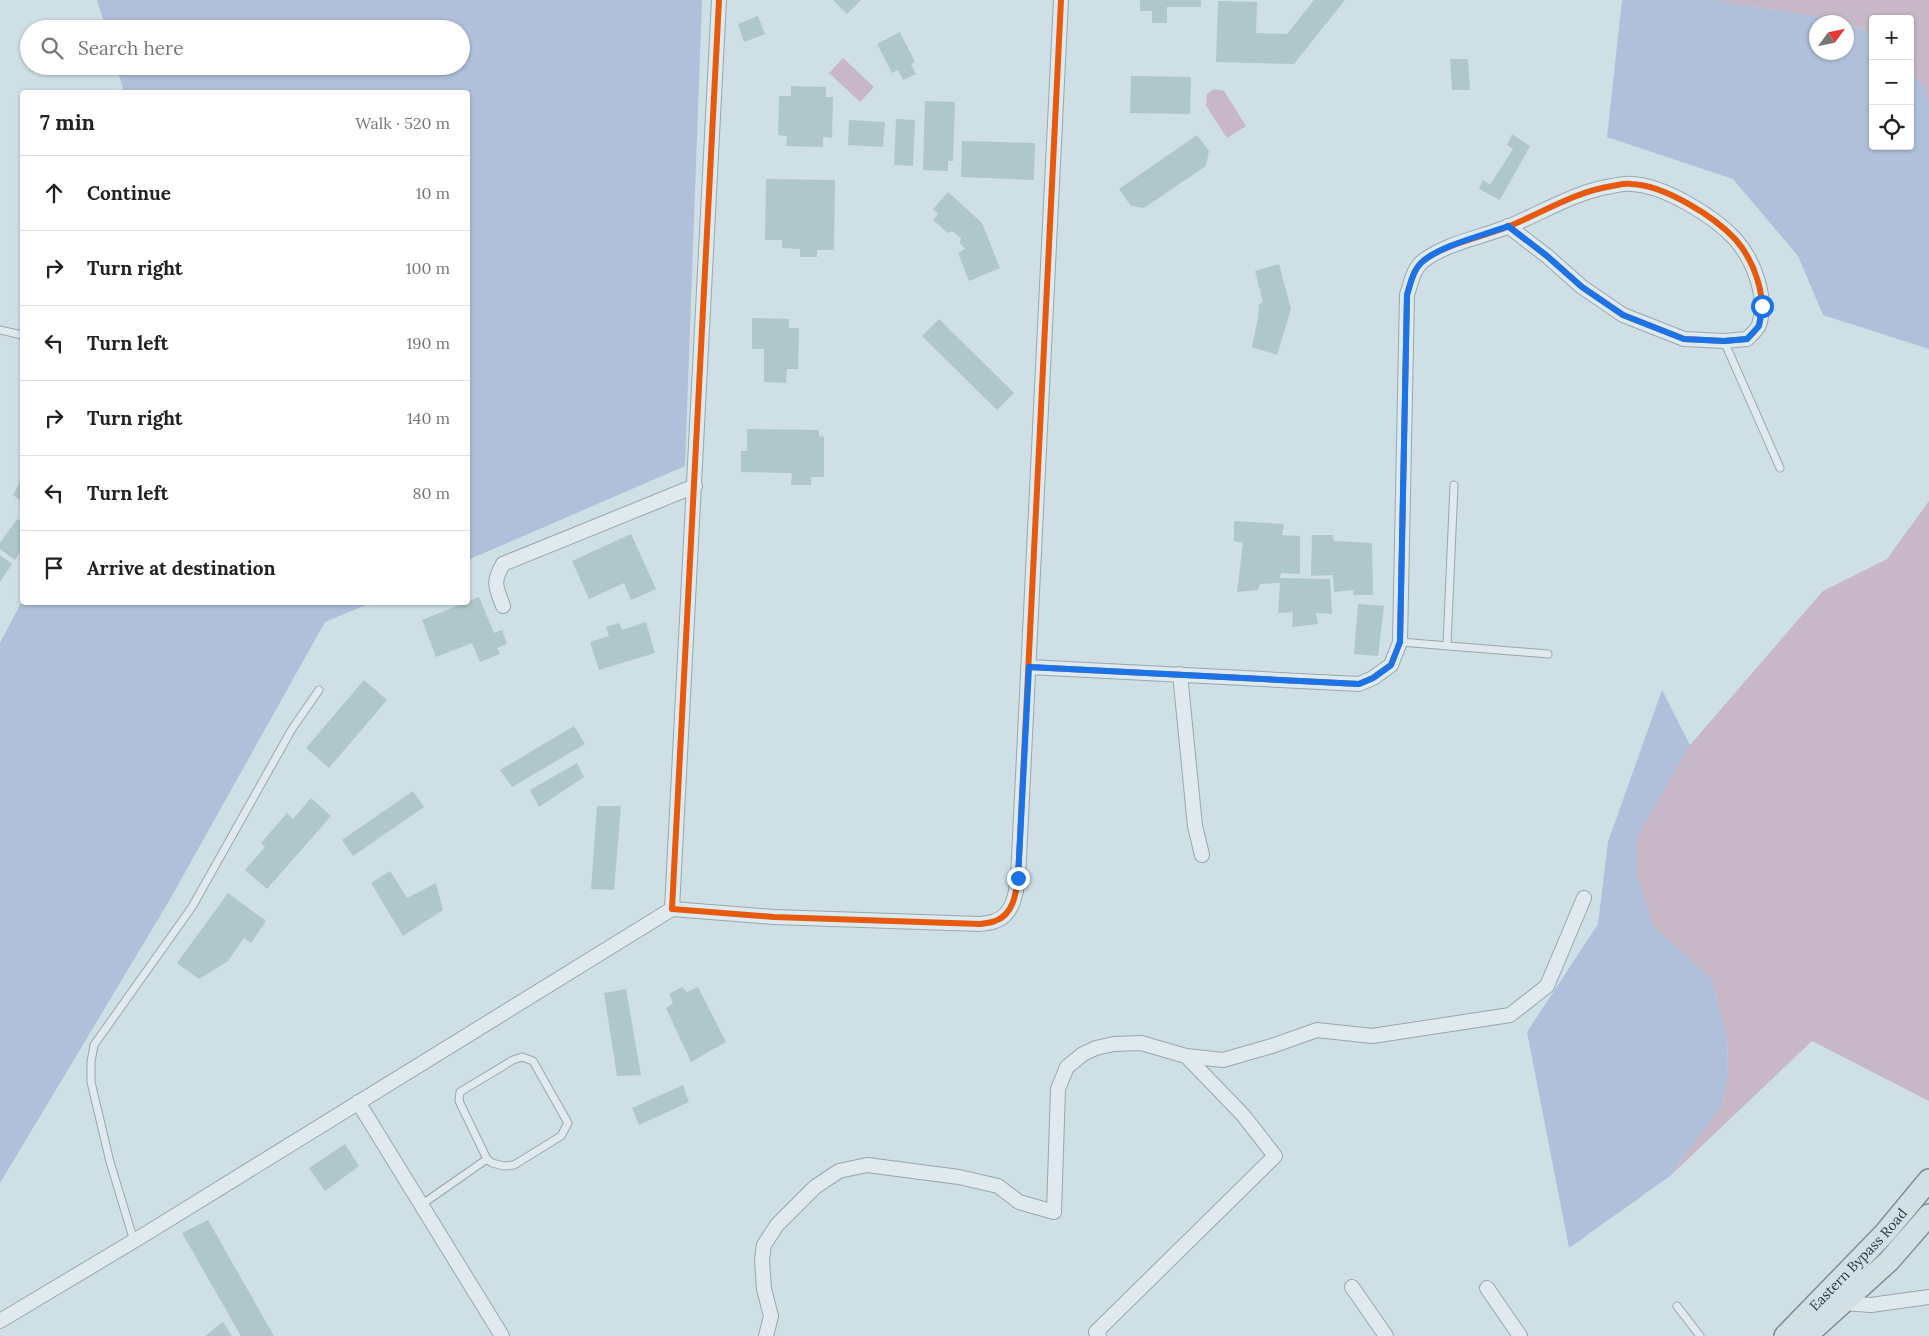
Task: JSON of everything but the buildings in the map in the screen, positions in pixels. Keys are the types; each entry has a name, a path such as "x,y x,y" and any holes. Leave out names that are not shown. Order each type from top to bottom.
{"main road":[{"name":"Eastern Bypass Road","path":"1785,1336 1886,1234 1929,1180"},
{"name":"Eastern Bypass Road","path":"1806,1336 1889,1261 1929,1216"}],"street":[{"path":"672,909 719,0"},
{"path":"0,1321 134,1241 672,909 774,917 980,924 997,921 1008,912 1015,900 1029,667 1061,0"},
{"path":"1029,667 1359,684 1373,678 1391,665 1400,642 1407,295 1413,275 1421,263 1437,251 1508,226 1566,199 1601,188 1631,184 1666,192 1706,215 1736,241 1752,265 1762,306 1759,326 1747,339 1724,341 1684,339 1623,315 1582,287 1547,256 1508,226"},
{"path":"503,606 495,585 496,576 503,564 695,486"},
{"path":"1180,674 1195,826 1202,855"},
{"path":"766,1336 771,1316 764,1289 762,1259 764,1245 777,1225 815,1187 839,1171 867,1165 959,1176 998,1186 1019,1202 1054,1212 1058,1090 1067,1067 1083,1054 1096,1048 1114,1044 1141,1043 1186,1056 1223,1060 1272,1046 1317,1030 1372,1036 1510,1015 1547,986 1584,898"},
{"path":"1099,1336 1096,1332 1275,1156 1243,1115 1186,1056"},
{"path":"358,1102 502,1336"},
{"path":"1352,1287 1386,1336"},
{"path":"1487,1288 1520,1336"},
{"path":"1844,1303 1871,1305 1929,1297"}],"lane":[{"path":"0,330 20,335"},
{"path":"1724,341 1780,468"},
{"path":"1447,646 1454,485"},
{"path":"1400,642 1548,654"},
{"path":"134,1241 110,1162 91,1082 91,1062 94,1046 192,907 292,729 319,690"},
{"path":"522,1057 533,1061 568,1123 561,1136 514,1165 504,1166 492,1163 487,1159 459,1101 460,1092 513,1060 522,1057"},
{"path":"421,1205 487,1159"},
{"path":"1677,1306 1700,1336"}],"shaded area":[{"path":"97,0 702,0 685,466 470,559 470,90 123,90 119,75 470,75 470,20 103,20"},
{"path":"1622,0 1713,0 1809,15 1809,60 1854,60 1854,26 1869,32 1869,150 1914,150 1914,54 1929,63 1929,349 1823,315 1798,256 1733,179 1607,137"},
{"path":"1713,0 1929,0 1929,101 1923,86 1914,75 1914,15 1869,15 1869,32 1854,26 1854,15 1809,15"},
{"path":"843,58 874,87 860,102 829,73"},
{"path":"1214,89 1224,91 1246,126 1227,138 1205,104 1207,103 1206,95"},
{"path":"1929,501 1929,1101 1812,1041 1670,1176 1722,1105 1728,1076 1727,1035 1711,978 1653,926 1636,873 1638,836 1690,745 1823,591 1887,559"},
{"path":"20,605 366,605 325,622 169,901 0,1183 0,643"},
{"path":"1662,690 1690,745 1638,836 1653,926 1711,978 1727,1035 1728,1076 1722,1105 1670,1176 1569,1248 1527,1032 1598,924 1608,842"}],"cycle path":[{"path":"719,0 672,909 774,917 980,924 993,922 1006,914 1015,897 1018,878 1061,0"},
{"path":"1029,667 1359,684 1373,678 1391,665 1400,642 1407,295 1413,276 1420,264 1442,250 1507,227 1520,221 1558,203 1584,193 1624,184 1644,186 1688,203 1715,221 1736,240 1748,258 1758,280 1762,303 1759,325 1747,339 1724,341 1684,339 1623,315 1582,287 1547,256 1508,226"}],"route":[{"path":"1018,878 1029,667 1359,684 1373,678 1391,665 1400,642 1407,295 1413,275 1421,263 1437,251 1508,226 1547,256 1582,287 1623,315 1684,339 1724,341 1747,339 1759,326 1762,306"}]}
